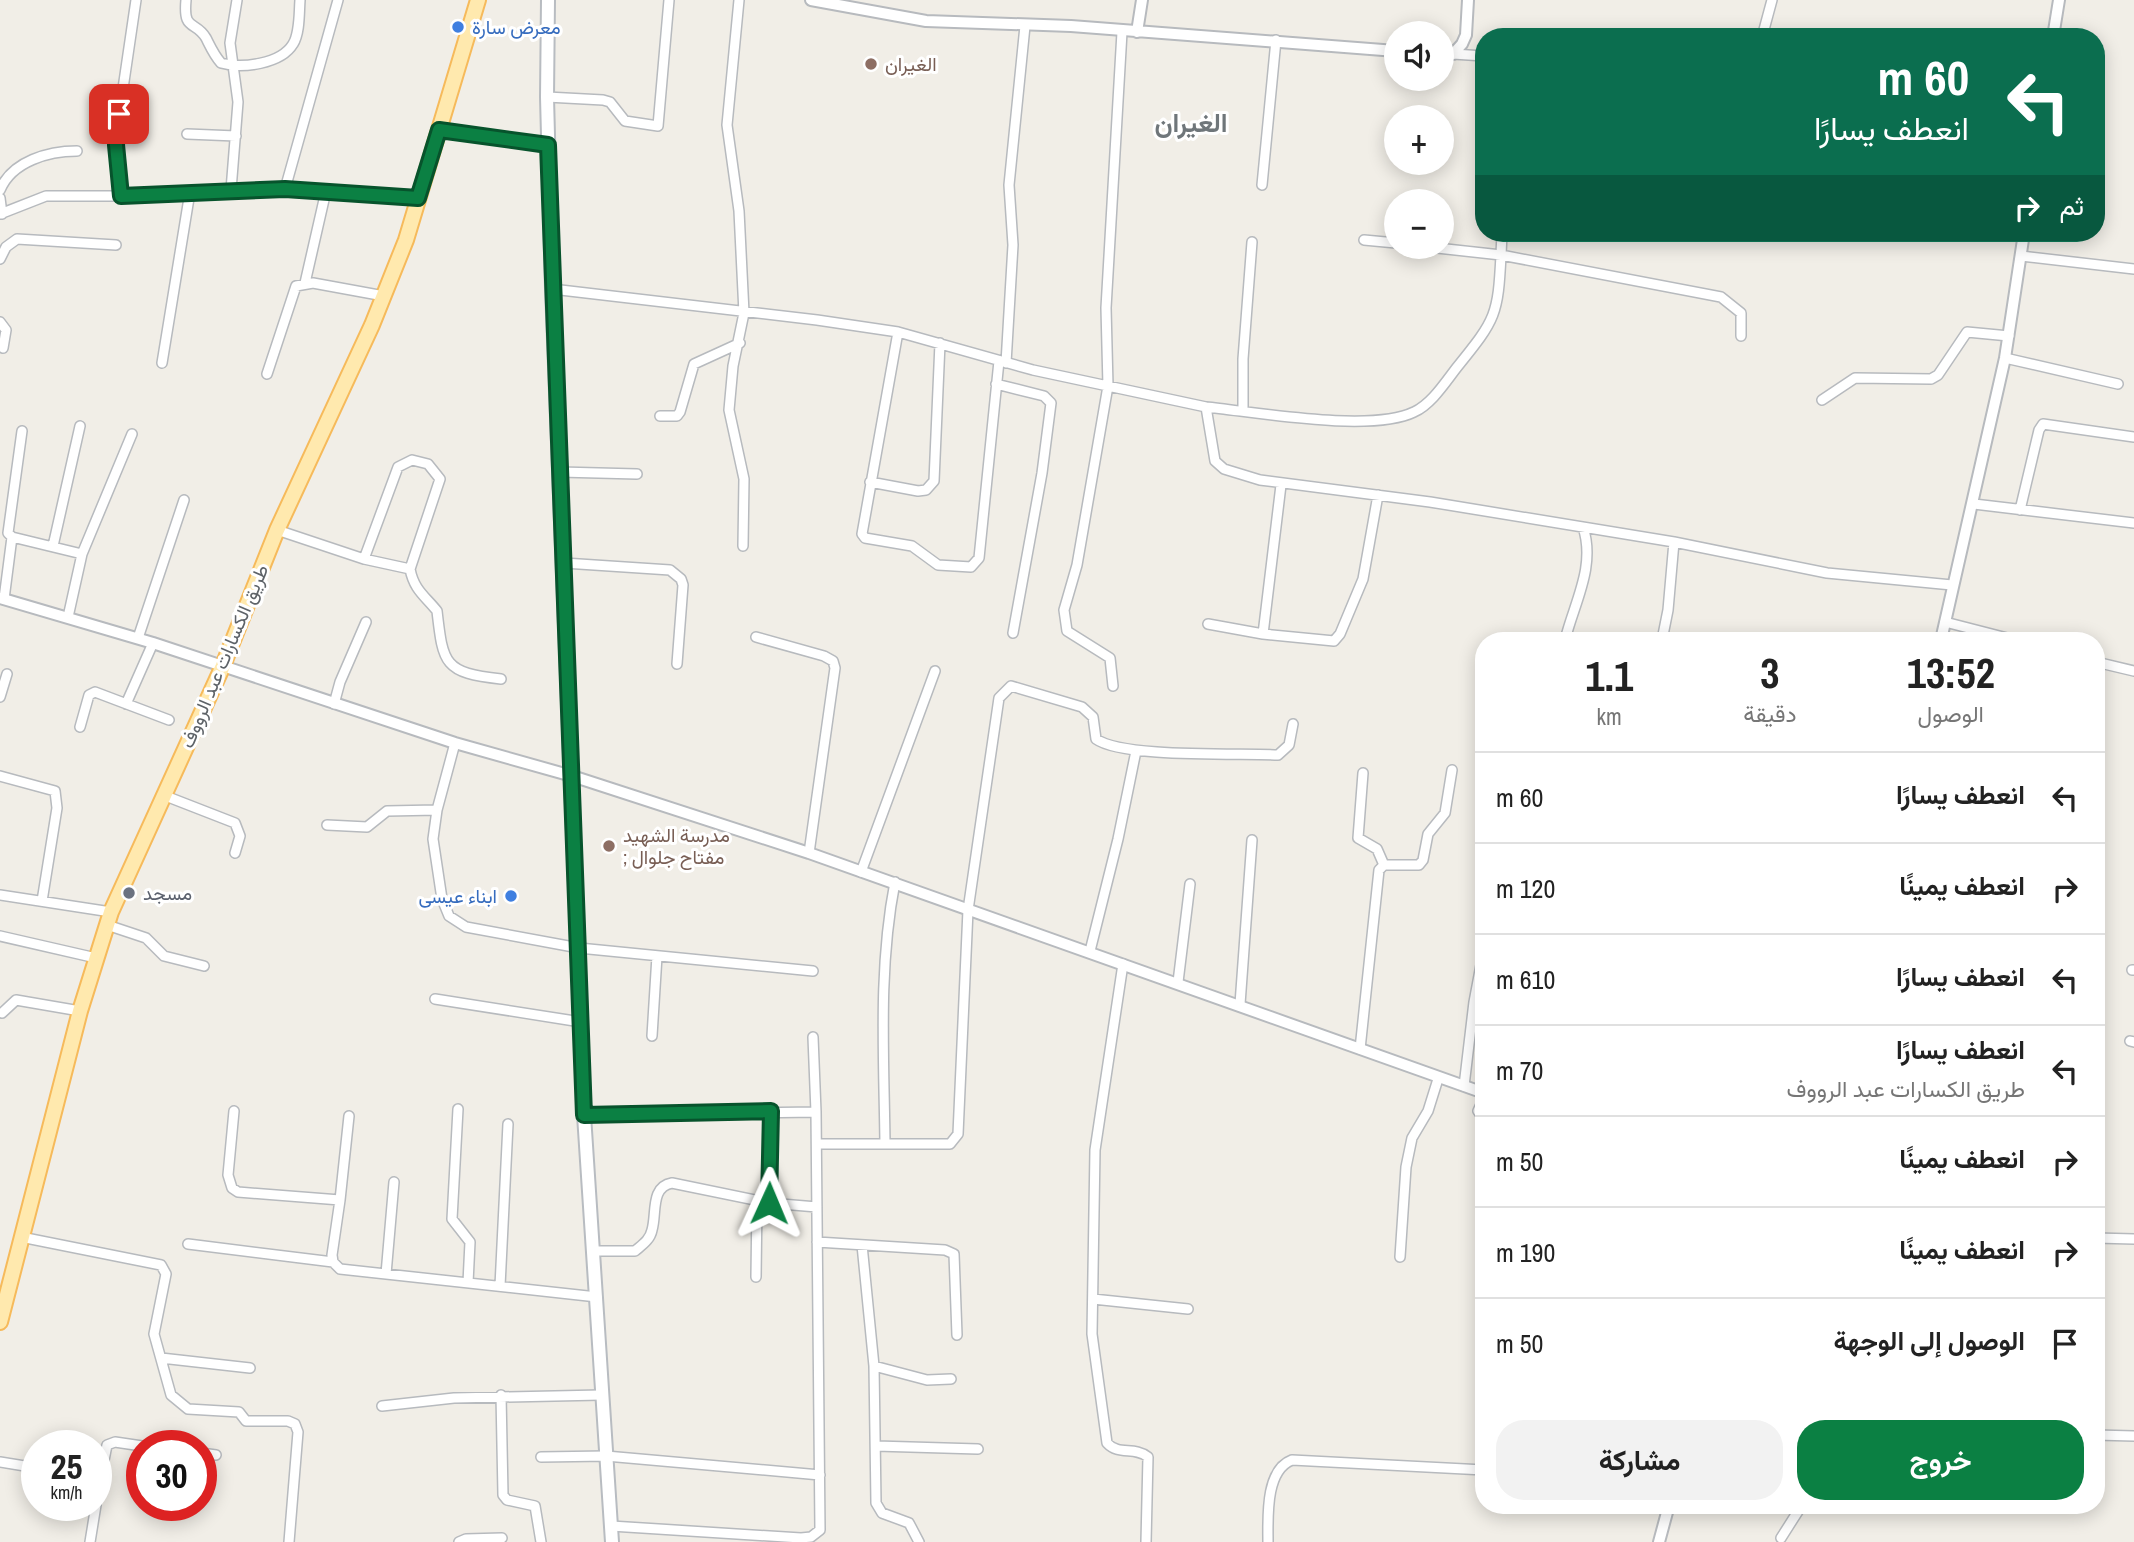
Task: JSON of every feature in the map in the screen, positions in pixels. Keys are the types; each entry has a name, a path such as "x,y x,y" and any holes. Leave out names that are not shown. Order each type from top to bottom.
{"main road":[{"name":"طريق الكسارات عبد الرووف","path":"0,1322 80,1011 109,918 222,668 277,530 384,296 418,198 478,0"},
{"path":"548,0 547,97 552,289 584,1115 612,1542"}],"street":[{"path":"121,196 116,136 136,0"},
{"path":"186,0 186,19 205,36 221,63 233,66 268,61 288,50 294,43 300,0"},
{"path":"231,190 238,102 230,43 237,0"},
{"path":"285,189 338,0"},
{"path":"547,97 603,100 610,102 625,121 658,126 669,0"},
{"path":"739,0 727,125 739,211 744,313 740,343 733,366 729,410 744,479 743,546"},
{"path":"811,0 926,21 1071,26 1384,50"},
{"path":"1137,32 1142,0"},
{"path":"1454,49 1462,44 1466,34 1468,0"},
{"path":"1764,28 1772,0"},
{"path":"2054,28 2059,0"},
{"path":"898,332 862,528 865,538 912,546 938,565 974,565 980,552 996,384 1002,362 1013,245 1009,185 1025,26"},
{"path":"1112,686 1110,658 1067,631 1064,610 1077,565 1108,386 1106,308 1122,32"},
{"path":"1262,185 1276,40"},
{"path":"1454,54 1475,56"},
{"path":"439,130 548,145"},
{"path":"187,134 236,136"},
{"path":"0,190 9,176 25,163 49,154 77,151"},
{"path":"0,198 1,214 46,195 121,196 285,189 418,198"},
{"path":"305,283 326,191"},
{"path":"162,363 190,192"},
{"path":"0,259 6,247 17,239 116,245"},
{"path":"1364,240 1384,242"},
{"path":"1243,411 1243,359 1252,242"},
{"path":"552,289 898,332 1002,362 1206,407 1348,420 1388,420 1417,411 1454,370 1495,316 1499,301 1502,242"},
{"path":"1943,632 1952,584 1974,504 2005,358 2023,242"},
{"path":"1454,250 1501,255 1721,297 1741,313 1741,336"},
{"path":"2021,256 2134,269"},
{"path":"267,374 296,286 305,283 384,296"},
{"path":"0,322 6,330 3,348"},
{"path":"1822,400 1855,378 1931,379 1946,364 1967,332 2009,336"},
{"path":"660,416 677,416 680,412 694,364 740,343"},
{"path":"870,482 918,491 931,487 935,471 940,343"},
{"path":"2005,358 2118,384"},
{"path":"996,384 1044,396 1051,403 1042,473 1013,633"},
{"path":"1206,407 1215,461 1224,469 1242,476 1281,485 1378,495 1674,542 1828,573 1952,584"},
{"path":"2020,510 2039,430 2043,424 2134,437"},
{"path":"53,546 80,426"},
{"path":"22,431 8,533 12,537 82,554"},
{"path":"68,617 82,554 132,434"},
{"path":"364,559 398,467 412,460 428,464 440,479 410,569 412,583 420,596 437,611 439,642 453,667 501,679"},
{"path":"560,472 637,474"},
{"path":"1263,634 1281,485"},
{"path":"1208,624 1263,634 1334,640 1340,634 1363,579 1378,495"},
{"path":"138,638 184,500"},
{"path":"1974,504 2134,523"},
{"path":"1567,632 1584,578 1587,540 1583,527"},
{"path":"277,530 364,559 410,569"},
{"path":"12,537 2,598 138,638 455,743 572,776 809,853 1240,1004 1475,1091"},
{"path":"1664,632 1674,542"},
{"path":"564,563 631,566 677,574 683,585 677,664"},
{"path":"334,704 340,682 366,622"},
{"path":"1945,622 1984,632"},
{"path":"756,637 824,656 832,661 835,668 809,853"},
{"path":"126,704 153,643"},
{"path":"2105,664 2134,671"},
{"path":"862,872 935,671"},
{"path":"0,697 7,674"},
{"path":"817,1144 950,1144 958,1134 968,910 999,698 1006,688 1011,686 1082,707 1093,717 1096,739 1103,744 1136,751 1278,755 1289,745 1293,723"},
{"path":"80,727 92,693 169,720"},
{"path":"455,743 437,810 433,839 436,872 449,916 466,927 579,948 813,971"},
{"path":"1090,951 1136,751"},
{"path":"1384,865 1419,865 1423,860 1428,834 1446,813 1452,770"},
{"path":"1363,773 1358,838 1377,849 1384,865"},
{"path":"0,776 55,791 57,808 42,901"},
{"path":"163,795 235,823 240,836 236,853"},
{"path":"327,825 367,827 387,811 437,810"},
{"path":"1240,1004 1252,840"},
{"path":"1360,1049 1376,880 1384,865"},
{"path":"885,1143 882,972 885,933 895,882"},
{"path":"1178,982 1190,884"},
{"path":"0,895 42,901 109,918 146,938 164,956 204,966"},
{"path":"0,936 96,958"},
{"path":"652,1036 657,956"},
{"path":"1123,964 1095,1150 1093,1334 1107,1443 1112,1449 1138,1451 1148,1457 1146,1542"},
{"path":"1464,1086 1475,997"},
{"path":"435,999 581,1022"},
{"path":"2,1013 16,1000 80,1011"},
{"path":"611,1526 811,1537 820,1530 817,1144 813,1037"},
{"path":"1400,1257 1406,1167 1412,1138 1428,1111 1438,1079"},
{"path":"458,1108 452,1219 470,1242 468,1283"},
{"path":"234,1111 228,1175 232,1188 238,1192 340,1200"},
{"path":"769,1203 771,1111"},
{"path":"584,1115 816,1112"},
{"path":"333,1262 349,1116"},
{"path":"500,1286 508,1124"},
{"path":"386,1274 394,1182"},
{"path":"594,1251 628,1253 647,1240 652,1232 657,1192 665,1184 689,1185 757,1201 817,1208"},
{"path":"755,1277 757,1201"},
{"path":"21,1237 161,1265 166,1274 154,1334 171,1395 188,1409 239,1412 246,1421 288,1421 295,1424 298,1432 289,1542"},
{"path":"2105,1238 2134,1239"},
{"path":"817,1242 945,1250 954,1254 957,1335"},
{"path":"188,1244 333,1262 340,1269 597,1297"},
{"path":"862,1245 874,1366 878,1508 909,1523 919,1542"},
{"path":"1093,1299 1188,1309"},
{"path":"162,1358 250,1368"},
{"path":"874,1366 918,1378 951,1379"},
{"path":"500,1395 503,1495 507,1500 536,1506 541,1542"},
{"path":"382,1406 500,1395 601,1395"},
{"path":"2105,1435 2134,1436"},
{"path":"876,1446 978,1449"},
{"path":"541,1457 606,1456 820,1475"},
{"path":"1268,1542 1273,1481 1277,1469 1292,1460 1475,1470"},
{"path":"0,1462 21,1465"},
{"path":"1659,1542 1667,1514"},
{"path":"1792,1542 1780,1540 1796,1514"},
{"path":"90,1542 93,1521"},
{"path":"459,1542 502,1538"}],"place":[{"name":"معرض سارة","path":"458,27"},
{"name":"الغيران","path":"871,64"},
{"name":"مدرسة الشهيد ; مفتاح جلوال","path":"609,846"},
{"name":"مسجد","path":"129,893"},
{"name":"ابناء عيسى","path":"511,896"}],"district":[{"name":"الغيران","path":"1191,122"}],"route":[{"path":"119,114 116,145 121,196 285,189 418,198 439,130 548,145 584,1115 771,1111 769,1203"}]}
